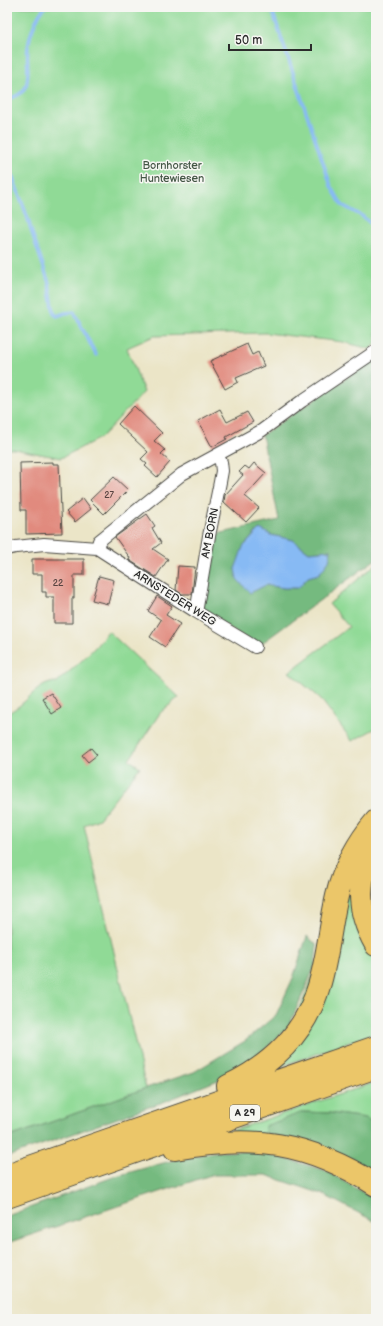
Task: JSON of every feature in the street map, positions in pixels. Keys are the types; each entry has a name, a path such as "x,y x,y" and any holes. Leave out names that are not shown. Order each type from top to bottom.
{"highway":[{"path":"178,1115 192,1099 223,1088 246,1077 265,1065 282,1050 294,1036 310,1011 319,986 337,894 345,872 354,854 376,821"},
{"path":"376,843 364,869 360,897 363,917 376,945"},
{"name":"A 29","path":"7,1175 376,1046"},
{"name":"A 29","path":"7,1198 376,1067"},
{"path":"114,1159 142,1158 170,1150 204,1144 237,1141 266,1143 298,1149 327,1158 376,1185"}],"street":[{"path":"7,549 44,544 97,548 99,541 182,474 261,431 302,401 376,351"},
{"name":"AM BORN","path":"195,611 197,607 222,471 217,456"},
{"name":"ARNSTEDER WEG","path":"97,548 195,611 255,647"}],"green space":[{"name":"Bornhorster Huntewiesen","path":"7,7 376,7 376,344 370,349 343,342 266,333 154,336 127,348 144,392 100,438 61,458 7,449"},
{"path":"373,360 376,360 376,559 258,646 199,609 213,535 279,520 262,435","holes":["259,529 271,535 293,540 309,552 331,550 319,574 308,577 298,588 284,588 266,585 243,547"]},
{"path":"376,564 376,728 352,741 320,698 289,672 349,627 329,604"},
{"path":"108,631 179,697 160,713 129,760 140,767 99,819 84,825 146,1088 7,1138 7,714 21,705 40,688 52,682 57,682 91,652"},
{"path":"360,856 376,954 376,1033 261,1073 281,1057"},
{"path":"307,936 317,945 315,966 288,1028 243,1070 166,1101 7,1157 7,1138 194,1072 245,1041 276,1015 293,978"},
{"path":"376,1082 376,1125 366,1118 330,1113 303,1112 337,1153 362,1163 376,1173 208,1139"},
{"path":"303,1112 330,1113 366,1118 376,1125 376,1173 350,1159 265,1133 265,1126"},
{"path":"258,1151 324,1170 376,1200 376,1222 322,1194 266,1175 211,1175 7,1243 7,1216 116,1176 178,1159 214,1152"}],"water":[{"path":"260,529 271,535 293,540 309,552 331,550 329,561 319,574 308,577 298,588 284,588 266,585 250,593 237,579 235,569 243,547"}],"building":[{"path":"247,344 252,355 258,352 264,366 236,378 238,382 225,389 210,361"},
{"path":"134,406 162,433 154,441 165,450 161,454 170,462 157,477 145,466 147,464 141,459 148,452 118,424"},
{"path":"220,409 227,422 247,412 253,422 226,437 227,439 212,447 198,421"},
{"path":"53,462 53,464 59,464 62,533 26,534 26,510 21,510 20,463"},
{"path":"254,463 266,473 245,496 259,508 246,522 224,502 225,495 243,475 239,472 245,466 249,469"},
{"path":"114,477 128,490 104,514 90,500"},
{"path":"83,498 91,509 75,522 66,512"},
{"path":"147,514 155,526 152,528 161,543 153,549 168,559 156,577 129,560 130,558 115,537"},
{"path":"32,559 84,559 84,575 74,575 72,623 54,623 54,597 46,597 46,592 42,592 42,574 32,574"},
{"path":"178,566 195,567 192,594 182,594 176,590"},
{"path":"99,576 114,580 108,604 92,600"},
{"path":"157,596 172,606 166,615 180,624 165,647 150,637 161,620 148,611"},
{"path":"51,693 61,708 52,714 42,698"},
{"path":"91,748 97,755 88,762 82,755"}],"waterway":[{"path":"7,99 16,96 23,91 26,85 28,79 27,55 30,36 36,20 45,7"},
{"path":"271,7 331,186 342,205 362,216 376,228"},
{"path":"7,161 49,283 54,313 57,316 74,312 96,355"}]}
